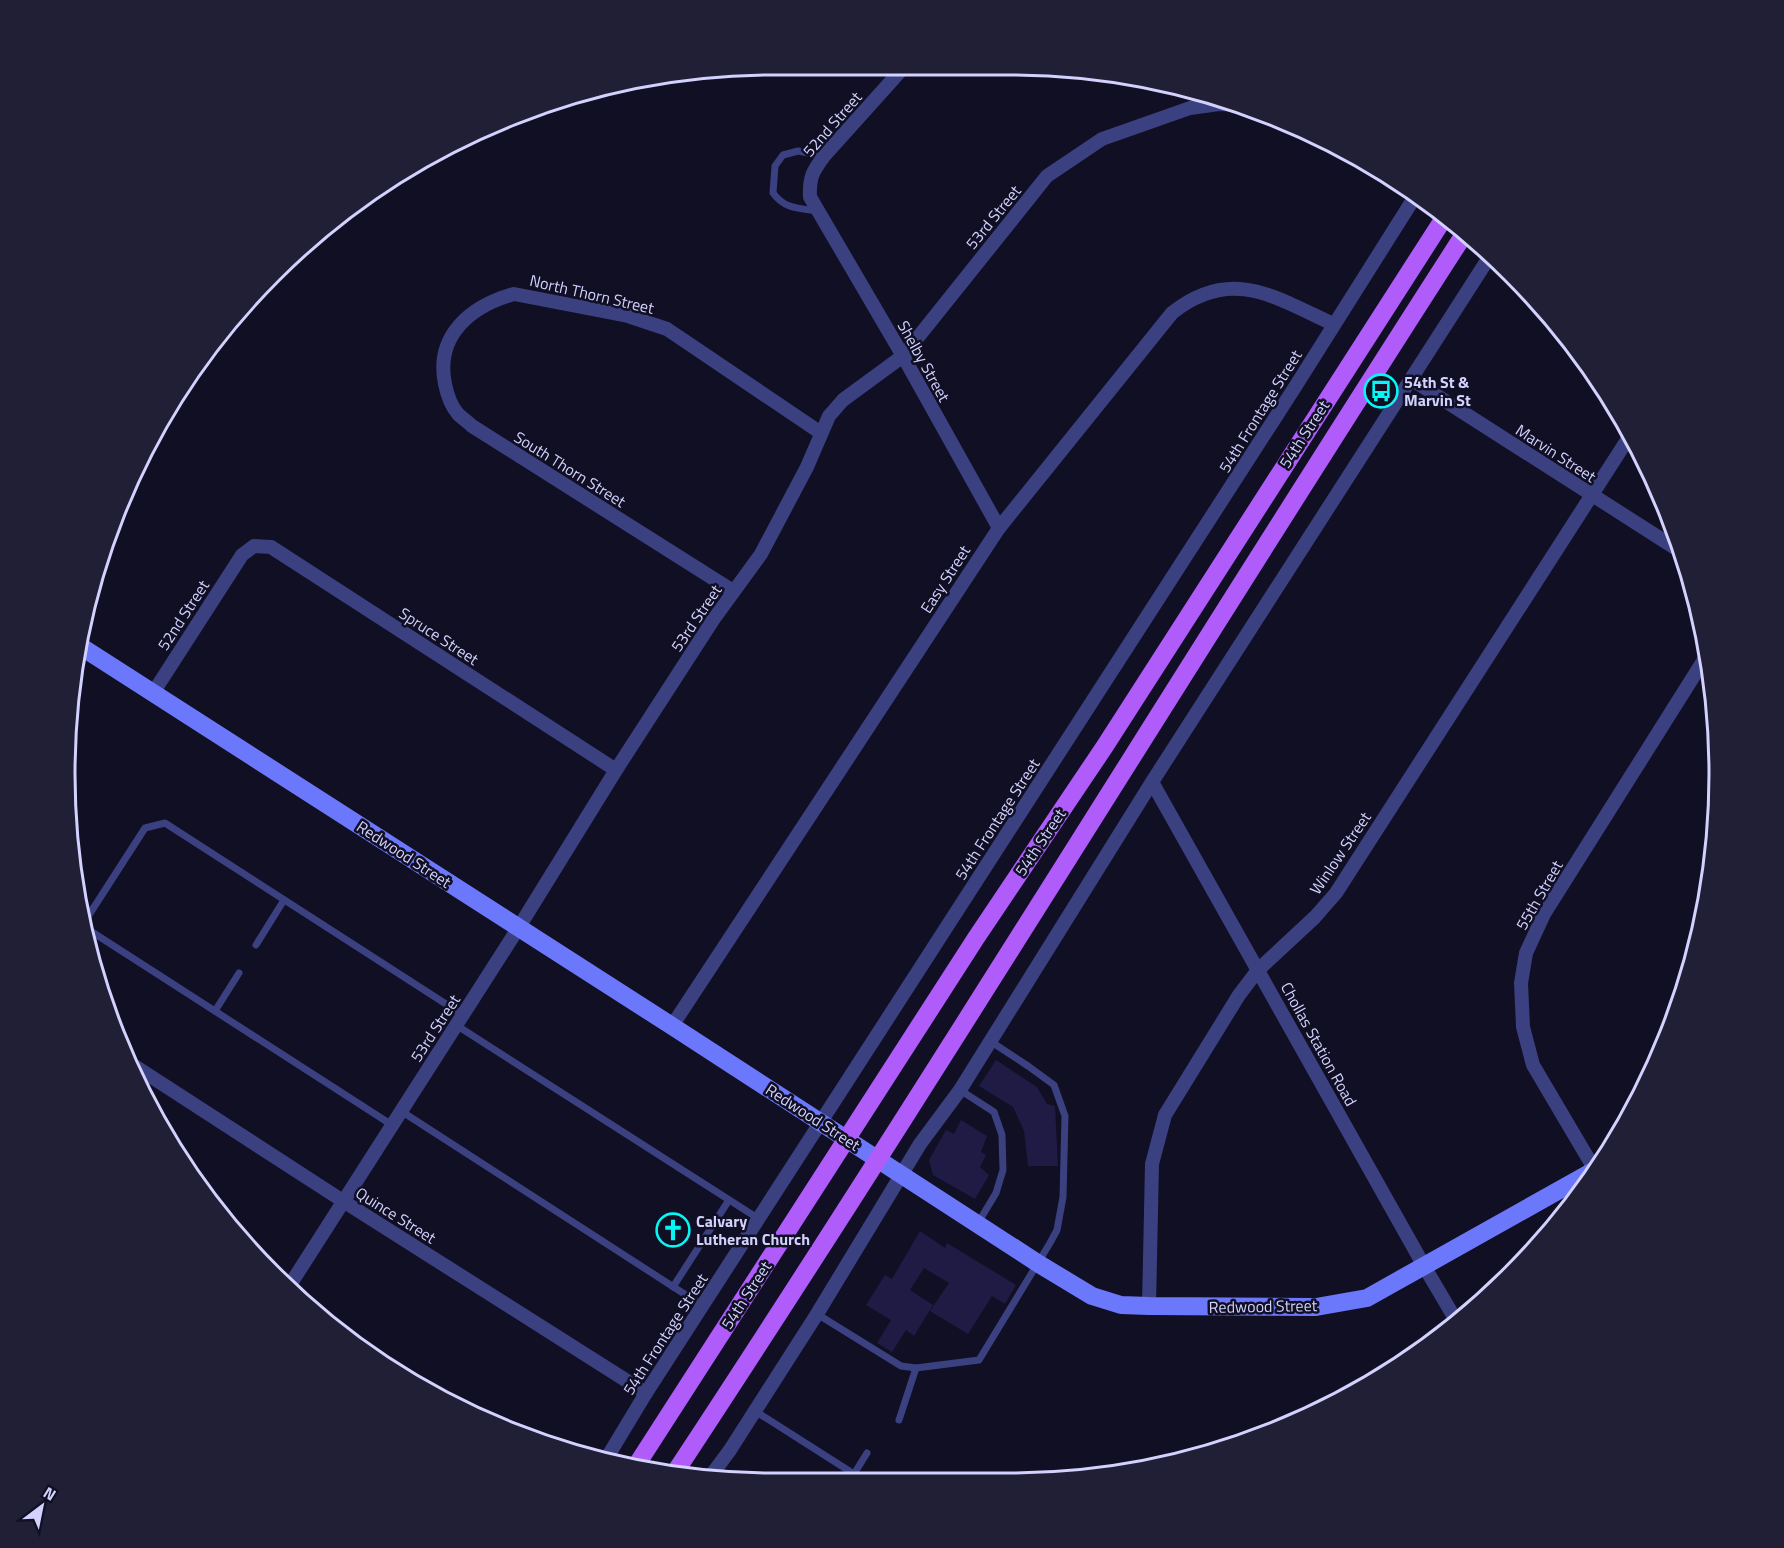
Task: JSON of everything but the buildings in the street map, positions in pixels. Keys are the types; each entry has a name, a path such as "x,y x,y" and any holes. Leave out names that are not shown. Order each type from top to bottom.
{"main road":[{"name":"54th Street","path":"640,1460 976,938 1105,746 1440,223"},
{"name":"54th Street","path":"679,1466 967,1020 1461,240"}],"street":[{"name":"52nd Street","path":"819,211 810,196 809,183 813,172 824,156 897,75"},
{"name":"53rd Street","path":"293,1280 519,927 616,770 733,591 761,554 807,467 829,416 843,400 903,356 1047,176 1102,140 1190,108 1211,105"},
{"name":"54th Frontage Street","path":"610,1453 646,1393 1295,387 1411,202"},
{"name":"Shelby Street","path":"819,211 999,528"},
{"path":"714,1470 817,1314 920,1144 960,1090 1152,782 1486,262"},
{"name":"Easy Street","path":"672,1026 999,528 1163,323 1182,305 1206,293 1234,288 1249,289 1278,298 1333,324"},
{"name":"North Thorn Street","path":"448,340 474,311 497,298 514,294 628,316 667,329 821,433"},
{"name":"South Thorn Street","path":"448,340 443,364 446,389 457,413 472,426 733,591"},
{"name":"Marvin Street","path":"1411,379 1671,545"},
{"name":"Winlow Street","path":"1149,1306 1152,1164 1165,1115 1239,995 1258,970 1315,917 1335,892 1625,443"},
{"name":"Spruce Street","path":"242,555 254,546 271,547 616,770"},
{"name":"52nd Street","path":"153,693 242,555"},
{"name":"Redwood Street","path":"86,650 902,1174 977,1225 1092,1296 1121,1305 1149,1306 1316,1307 1367,1298 1580,1179"},
{"name":"55th Street","path":"1591,1163 1533,1065 1522,1027 1521,983 1526,953 1544,914 1700,666"},
{"name":"Chollas Station Road","path":"1152,782 1453,1315"},
{"name":"Quince Street","path":"141,1070 646,1393"}],"lane":[{"path":"819,211 787,206 779,202 773,193 776,166 783,155 798,151 824,156"},
{"path":"89,915 145,828 165,823 284,900 759,1219"},
{"path":"256,945 284,900"},
{"path":"94,933 392,1125"},
{"path":"215,1011 239,973"},
{"path":"817,1314 901,1366 916,1368 980,1360 1039,1264 1057,1230 1064,1197 1065,1116 1054,1085 990,1041"},
{"path":"960,1090 994,1112 1002,1136 1003,1170 996,1192 977,1225"},
{"path":"401,1112 703,1306"},
{"path":"673,1287 729,1200"},
{"path":"899,1420 916,1368"},
{"path":"755,1411 852,1473"},
{"path":"855,1473 867,1453"}],"place":[{"name":"54th St & Marvin St","path":"1381,391"},
{"name":"Calvary Lutheran Church","path":"673,1230"}]}
